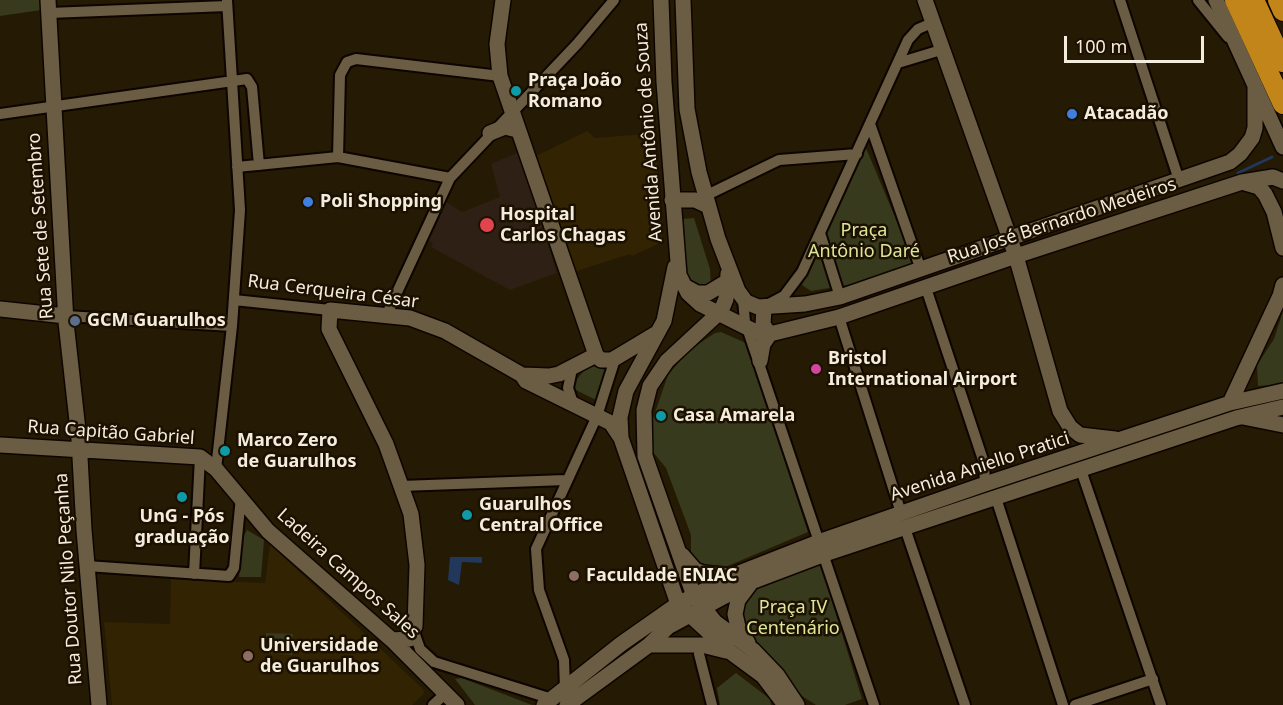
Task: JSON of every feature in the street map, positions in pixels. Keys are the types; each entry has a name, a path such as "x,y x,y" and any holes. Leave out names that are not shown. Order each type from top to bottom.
{"highway":[{"path":"1234,0 1283,104"},
{"path":"1254,0 1283,62"},
{"path":"1278,0 1283,11"}],"main road":[{"path":"503,0 496,44 500,76 596,355 605,361 615,359 659,332"},
{"name":"Avenida Antônio de Souza","path":"661,0 661,40 676,262 683,286"},
{"path":"925,0 1016,255 1038,338 1064,419 1080,435 1127,439"},
{"path":"1216,0 1283,147"},
{"path":"686,3 687,110 707,201 728,275 743,299 754,306 764,307 762,323 770,333 763,344 760,361"},
{"name":"Rua Sete de Setembro","path":"48,7 66,316 80,449"},
{"name":"Rua José Bernardo Medeiros","path":"764,307 840,297 1230,162 1248,145 1255,128 1255,85"},
{"path":"490,133 505,127 517,130"},
{"name":"Rua José Bernardo Medeiros","path":"717,315 748,328 770,333 839,317 1016,255 1242,182 1273,177 1283,181"},
{"path":"1242,182 1260,187 1265,194 1274,212 1283,248"},
{"path":"1146,192 1154,211"},
{"path":"672,201 707,201"},
{"name":"Avenida Antônio de Souza","path":"676,262 666,314 659,332 626,391 620,417 621,438 683,610"},
{"path":"683,286 702,294 714,292 728,275"},
{"path":"728,275 726,299 717,315 657,372 644,410 645,456 677,550 698,602 753,650 777,675 794,703"},
{"path":"1230,403 1283,285"},
{"path":"683,286 694,299 717,315"},
{"path":"0,309 66,316"},
{"path":"330,309 329,330 386,444 411,514 417,565 414,632 406,641 392,640"},
{"name":"Rua Cerqueira César","path":"330,309 410,318 445,331 522,375 526,381 611,423 621,438"},
{"name":"Rua Cerqueira César","path":"522,375 549,376 572,369 596,355"},
{"name":"Avenida Aniello Pratici","path":"698,602 734,575 823,548 903,520 985,484 1127,439 1230,403 1283,391"},
{"name":"Avenida Aniello Pratici","path":"903,520 996,498 1240,417 1283,407"},
{"path":"1240,417 1283,424"},
{"name":"Rua Capitão Gabriel","path":"0,445 200,457 216,469"},
{"name":"Rua Doutor Nilo Peçanha","path":"80,449 99,705"},
{"name":"Ladeira Campos Sales","path":"216,469 268,531 392,640 457,705"},
{"name":"Avenida Aniello Pratici","path":"698,602 752,582 823,548"},
{"path":"677,550 695,570 703,573 734,575"},
{"path":"752,582 738,600 735,614 738,627 753,650"},
{"path":"570,700 583,674 698,602"},
{"path":"548,702 570,700 649,645 683,610"},
{"path":"683,610 729,651 794,703"},
{"path":"649,645 702,645 729,651"}],"street":[{"path":"387,314 450,178 490,133 577,44 614,0"},
{"path":"1120,0 1179,180"},
{"path":"1198,0 1238,47"},
{"path":"48,7 227,3 240,210 232,326 216,469"},
{"path":"764,307 784,296 796,282 897,63 914,33 932,23"},
{"path":"897,63 941,50"},
{"path":"338,157 340,75 342,67 347,62 356,59 500,76"},
{"path":"0,114 247,79 252,87 259,165"},
{"path":"870,124 921,270"},
{"path":"707,201 779,160 857,154"},
{"path":"237,167 338,157 450,178"},
{"path":"820,233 840,297"},
{"path":"926,288 984,463 985,484"},
{"path":"743,299 748,328 823,548 872,705"},
{"name":"Rua Cerqueira César","path":"234,300 330,309"},
{"path":"66,316 232,326"},
{"path":"839,317 903,520 965,705"},
{"path":"570,700 564,660 539,590 535,559 538,541 597,416 615,359"},
{"path":"572,369 567,388 575,406"},
{"path":"194,574 200,457"},
{"path":"984,463 1003,478"},
{"path":"1081,470 1161,705"},
{"path":"401,486 566,480"},
{"path":"87,566 229,576 232,572 241,497"},
{"path":"996,498 1063,705"},
{"path":"414,632 420,649 434,662 548,702"},
{"path":"699,654 712,705"},
{"path":"564,660 583,674"},
{"path":"1075,705 1152,679"},
{"path":"433,705 445,694"}],"shaded area":[{"path":"587,131 595,138 656,133 662,242 632,256 630,254 580,270 572,275 532,158"},
{"name":"Hospital Carlos Chagas","path":"519,152 557,273 510,290 431,247 433,243 425,238 446,202 462,212 500,197 491,164"},
{"name":"Universidade de Guarulhos","path":"270,544 423,689 424,693 412,705 112,705 104,622 170,624 171,579 265,583"}],"green space":[{"path":"0,0 40,0 41,10 0,16"},
{"name":"Praça Antônio Daré","path":"866,148 915,265 854,284 811,291 802,285"},
{"path":"694,218 710,269 711,288 694,289 686,280 683,219"},
{"path":"1283,311 1283,384 1258,386 1257,365 1274,339"},
{"name":"Praça IV Centenário","path":"721,332 746,343 808,532 723,568 708,568 698,564 691,555 691,535 666,468 653,452 651,424 668,375 688,351 715,333"},
{"path":"589,365 605,370 596,400 570,387"},
{"path":"247,530 264,540 261,577 239,577 243,537"},
{"name":"Praça IV Centenário","path":"820,562 862,699 845,705 816,705 802,696 763,648 745,632 741,608 754,587"},
{"path":"266,633 293,634 292,655 265,653"},
{"name":"Praça IV Centenário","path":"736,673 770,699 771,705 720,705 717,688"},
{"path":"462,678 532,705 475,705 455,679"}],"water":[{"path":"450,557 482,557 482,563 462,562 459,585 448,580"}],"waterway":[{"path":"1238,173 1272,157"}],"place":[{"name":"Praça João Romano","path":"516,91"},
{"name":"Atacadão","path":"1072,114"},
{"name":"Poli Shopping","path":"308,202"},
{"name":"Hospital Carlos Chagas","path":"487,225"},
{"name":"GCM Guarulhos","path":"75,321"},
{"name":"Bristol International Airport","path":"816,369"},
{"name":"Casa Amarela","path":"661,416"},
{"name":"Marco Zero de Guarulhos","path":"225,451"},
{"name":"UnG - Pós graduação","path":"182,497"},
{"name":"Guarulhos Central Office","path":"467,515"},
{"name":"Faculdade ENIAC","path":"574,576"},
{"name":"Universidade de Guarulhos","path":"248,656"}]}
